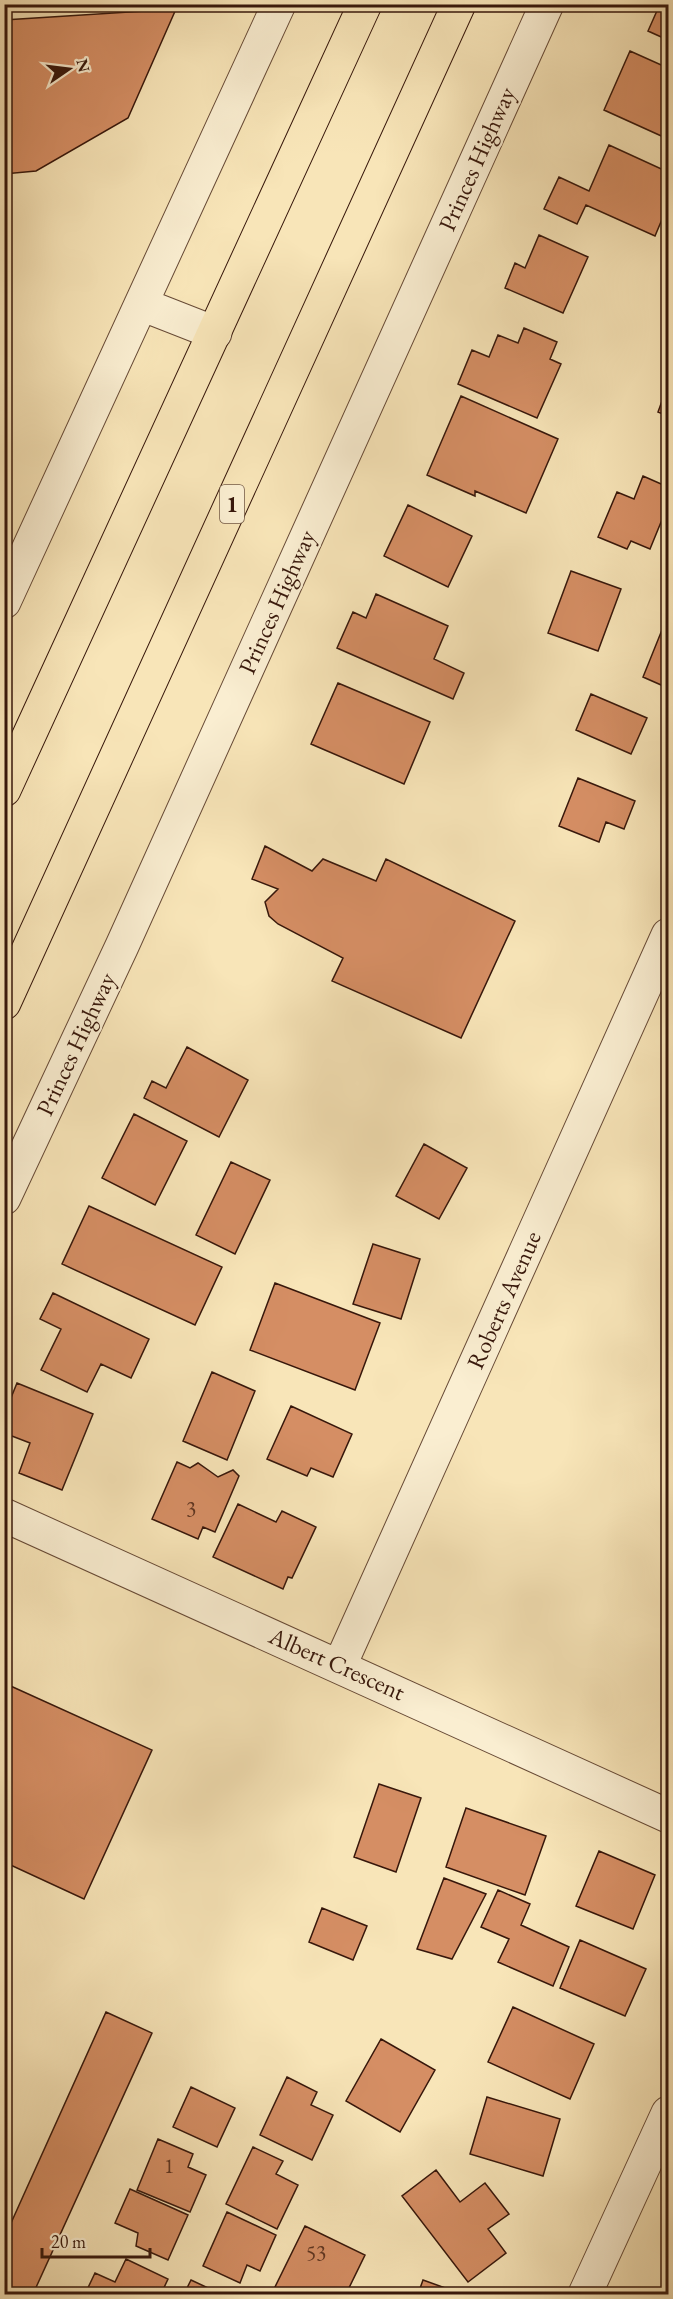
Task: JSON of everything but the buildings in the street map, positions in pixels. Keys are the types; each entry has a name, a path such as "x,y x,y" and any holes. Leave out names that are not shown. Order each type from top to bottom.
{"highway":[{"path":"4,790 364,4"},
{"name":"1","path":"4,1003 459,4"}],"street":[{"path":"4,603 279,4"},
{"name":"Princes Highway","path":"4,1198 122,946 547,4"},
{"path":"141,304 215,333"},
{"name":"Roberts Avenue","path":"340,1665 669,935"},
{"name":"Albert Crescent","path":"4,1515 340,1665 669,1816"},
{"path":"585,2295 669,2113"}]}
